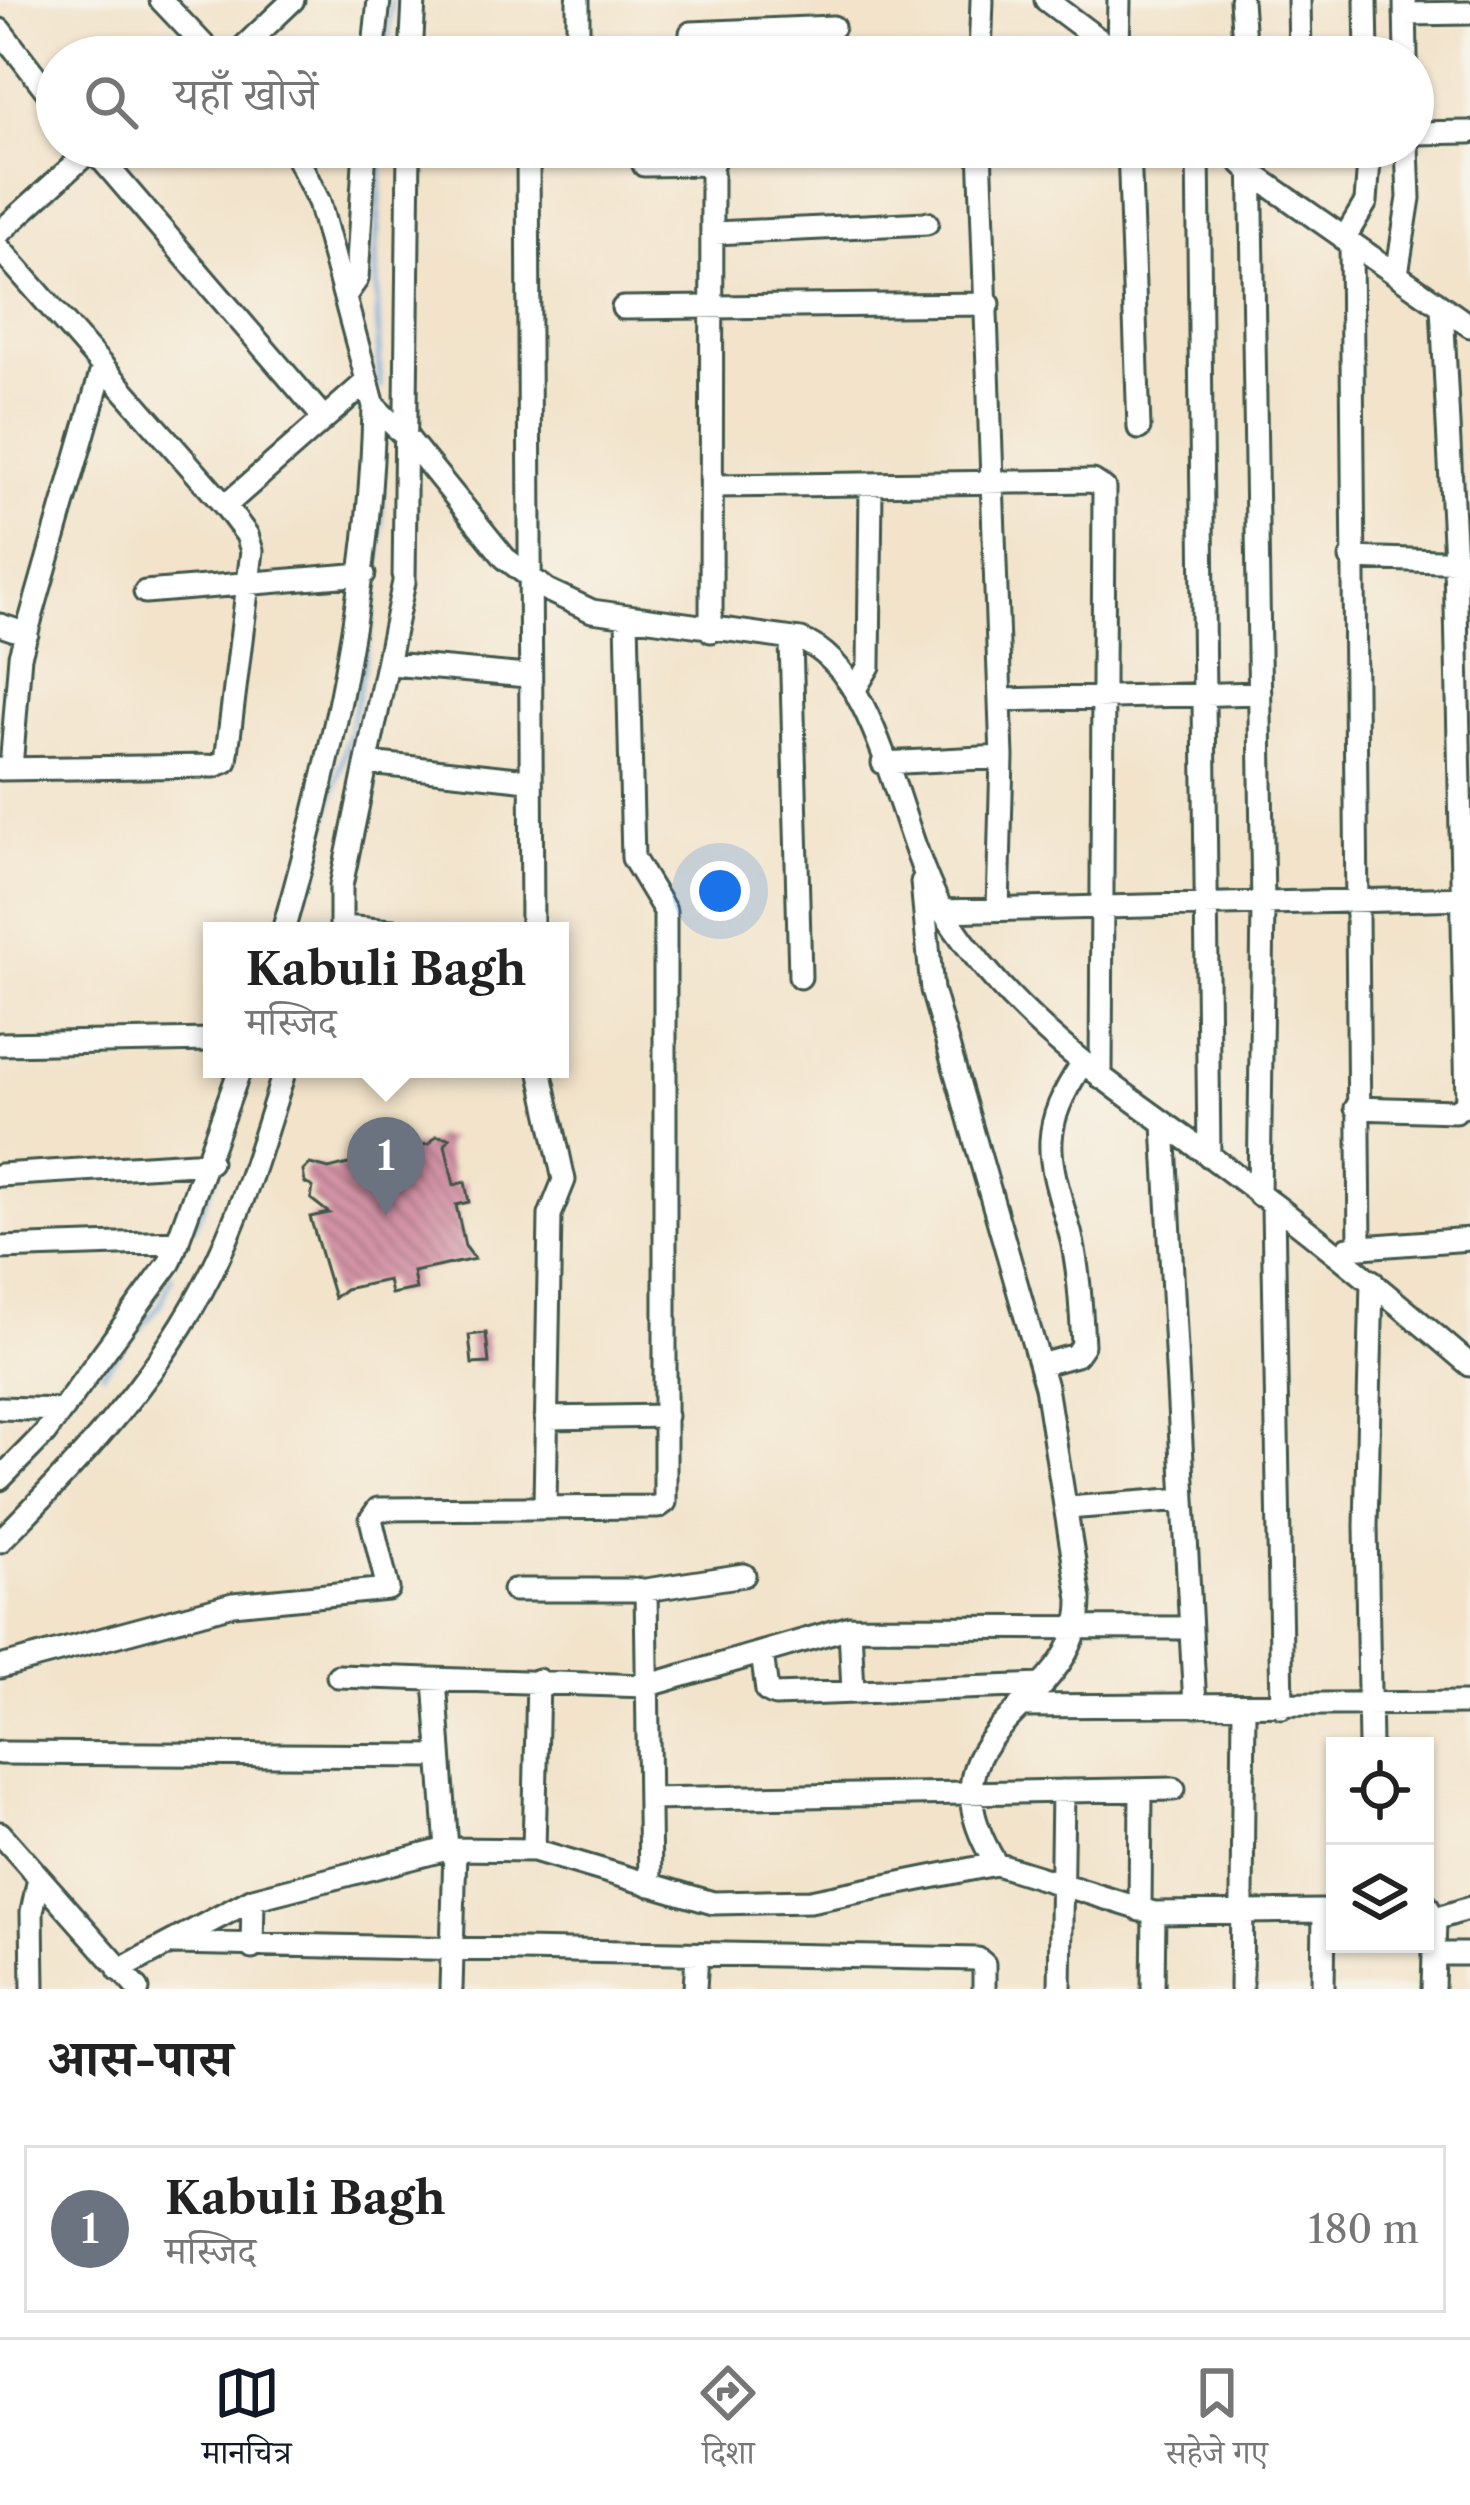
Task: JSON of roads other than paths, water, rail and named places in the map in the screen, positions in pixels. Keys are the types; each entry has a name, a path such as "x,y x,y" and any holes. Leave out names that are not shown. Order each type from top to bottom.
{"street":[{"path":"160,0 191,36"},
{"path":"255,36 293,0"},
{"path":"375,36 379,0"},
{"path":"412,36 414,0"},
{"path":"578,0 578,36"},
{"path":"981,36 982,0"},
{"path":"1046,0 1094,36"},
{"path":"1119,0 1120,36"},
{"path":"1241,0 1244,36"},
{"path":"1299,0 1300,36"},
{"path":"1366,0 1367,36"},
{"path":"1405,7 1470,13"},
{"path":"691,36 833,27"},
{"path":"0,30 36,77"},
{"path":"1434,133 1470,132"},
{"path":"0,232 70,168"},
{"path":"109,168 322,416"},
{"path":"302,168 319,202 376,408 526,578 592,611 711,632 791,639 826,652 855,689 921,869 942,911 997,986 1039,1031 1336,1250 1470,1365"},
{"path":"345,296 356,279 364,168"},
{"path":"342,922 340,886 391,664 404,582 409,168"},
{"path":"528,168 526,578 532,922"},
{"path":"710,168 715,233 708,304 714,486 711,632"},
{"path":"981,168 1001,700 998,909"},
{"path":"1130,168 1139,428"},
{"path":"1198,168 1201,692 1210,906 1209,1156"},
{"path":"1247,168 1470,326"},
{"path":"1253,168 1266,1201 1282,1708"},
{"path":"1360,1247 1348,241 1370,190 1370,168"},
{"path":"1397,274 1407,168"},
{"path":"715,233 927,223"},
{"path":"0,249 103,366 225,506 251,542 232,748 221,765 5,768 26,634 103,366"},
{"path":"623,308 989,304"},
{"path":"1356,1108 1466,1107 1462,561 1442,307"},
{"path":"225,506 366,382"},
{"path":"285,922 325,768 364,574 376,408"},
{"path":"714,486 1093,481 1104,488 1103,909 1092,1071 1053,1111 1051,1174 1072,1241 1083,1345 1076,1355 1040,1365"},
{"path":"855,689 868,666 871,486"},
{"path":"1351,558 1462,561"},
{"path":"145,592 248,588 364,574"},
{"path":"0,1667 233,1604 388,1589 371,1519 378,1509 662,1506 665,911 633,858 627,619"},
{"path":"0,625 26,634"},
{"path":"791,639 800,977"},
{"path":"391,664 527,676"},
{"path":"1001,700 1260,692"},
{"path":"884,763 1002,757"},
{"path":"370,763 528,780"},
{"path":"921,869 932,991 1040,1365 1068,1508 1080,1623 1043,1685 980,1749 971,1792 976,1820 996,1864"},
{"path":"942,911 1464,898"},
{"path":"0,1044 203,1040"},
{"path":"0,1479 62,1410 146,1302 178,1242 237,1078"},
{"path":"0,1541 123,1408 178,1330 236,1215 282,1078"},
{"path":"542,1078 564,1180 550,1215 545,1505"},
{"path":"1164,1124 1195,1706"},
{"path":"0,1175 210,1162"},
{"path":"1336,1250 1470,1239"},
{"path":"0,1248 178,1242"},
{"path":"1370,1737 1366,1526 1372,1281"},
{"path":"0,1408 62,1410"},
{"path":"546,1418 666,1416"},
{"path":"1068,1508 1184,1499"},
{"path":"514,1590 646,1590 744,1575"},
{"path":"646,1590 650,1886"},
{"path":"338,1676 646,1685 850,1627 1080,1623 1189,1628"},
{"path":"850,1627 853,1692"},
{"path":"762,1653 769,1693 1043,1685"},
{"path":"435,1680 451,1849 451,1989"},
{"path":"534,1850 538,1680"},
{"path":"1019,1706 1282,1708 1470,1702"},
{"path":"1241,1989 1244,1707"},
{"path":"0,1754 440,1756"},
{"path":"649,1799 1174,1789"},
{"path":"1141,1790 1154,1989"},
{"path":"1060,1989 1064,1791"},
{"path":"0,1833 138,1989"},
{"path":"119,1970 253,1899 451,1849 534,1850 713,1903 810,1901 996,1864 1147,1911 1326,1911"},
{"path":"33,1989 32,1912 39,1878"},
{"path":"252,1948 253,1899"},
{"path":"1434,1911 1470,1908"},
{"path":"171,1943 978,1959 984,1964 984,1989"},
{"path":"1323,1989 1326,1953"},
{"path":"695,1989 697,1954"},
{"path":"1433,1989 1434,1954 1470,1954"}],"waterway":[{"path":"388,36 391,0"},
{"path":"380,387 376,259 381,168"},
{"path":"301,906 359,688 377,576 382,464"},
{"path":"194,1227 222,1162 247,1078"},
{"path":"102,1373 160,1305 172,1276"}],"place":[{"name":"Kabuli Bagh","path":"386,1216"}]}
